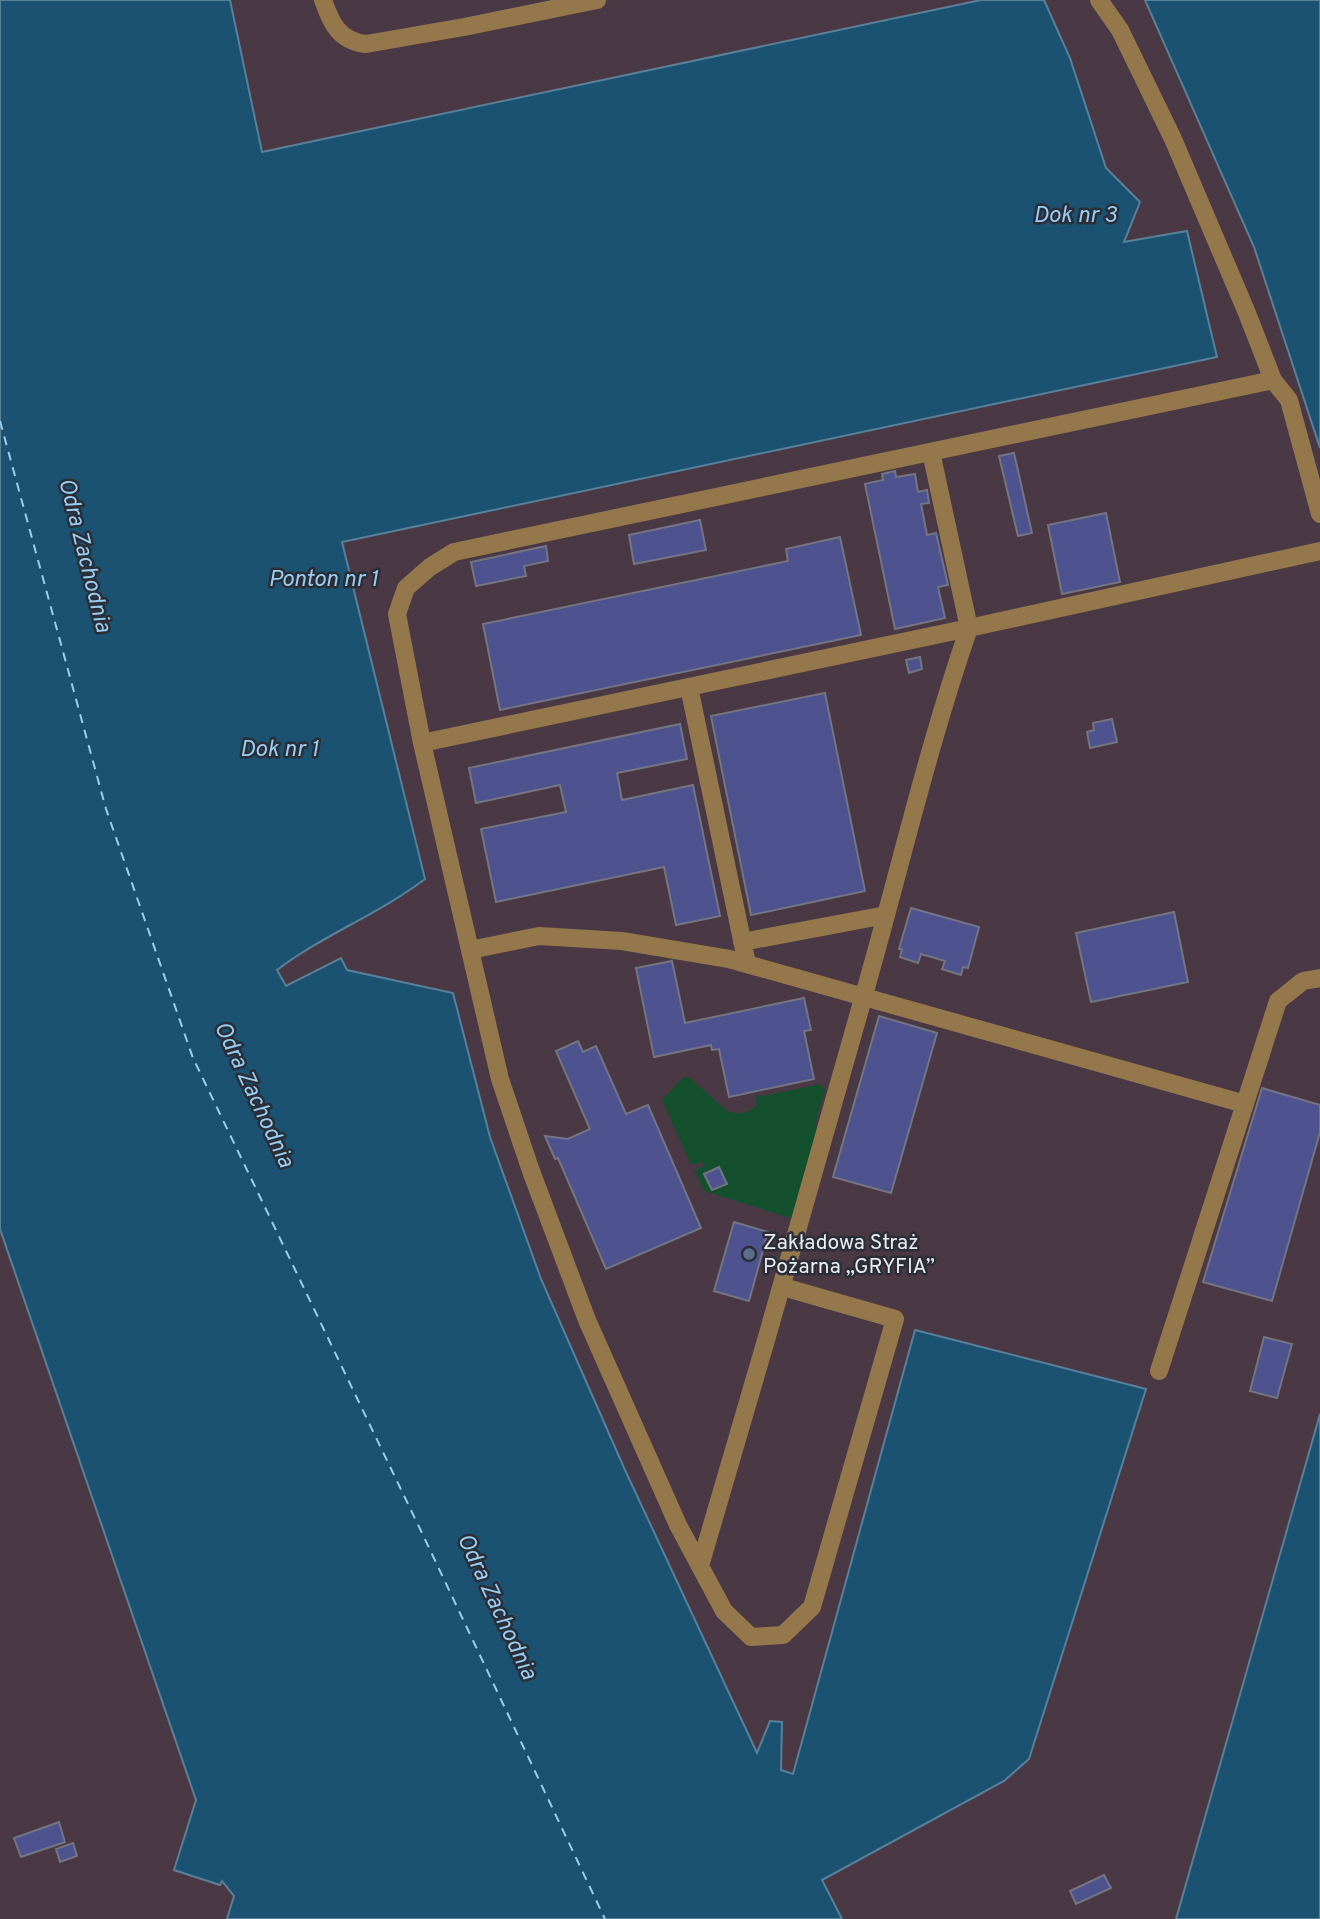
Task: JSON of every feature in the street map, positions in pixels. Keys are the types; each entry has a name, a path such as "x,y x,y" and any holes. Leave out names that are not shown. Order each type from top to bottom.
{"lane":[{"path":"324,0 329,18 339,32 354,42 366,44 597,0"},
{"path":"1099,0 1120,30 1172,139 1273,380 1289,400 1320,514"},
{"path":"783,1287 895,1319 812,1607 783,1635 751,1637 724,1611 678,1525 587,1320 500,1079 422,743 397,614 406,588 430,566 454,552 1273,380"},
{"path":"700,1566 783,1287 919,790 969,628 931,452"},
{"path":"422,743 1320,551"},
{"path":"689,687 747,964"},
{"path":"742,942 886,915"},
{"path":"470,950 539,936 622,941 747,964 1245,1104"},
{"path":"1159,1371 1278,1001 1303,981 1320,978"}],"shaded area":[{"path":"230,0 981,0 261,152"},
{"path":"1044,0 1145,0 1254,247 1320,448 1320,1414 1176,1919 842,1919 822,1881 1004,1781 1029,1759 915,1330 793,1775 781,1770 782,1722 757,1754 625,1470 541,1279 490,1137 453,993 347,970 286,986 276,970 331,934 408,892 425,879 341,541 1217,357 1124,242 1140,202 1106,168 1070,59"},
{"path":"0,907 405,1919 0,1919"}],"green space":[{"path":"683,1077 690,1078 727,1111 735,1113 754,1108 757,1105 755,1095 763,1096 820,1084 825,1090 815,1126 820,1128 795,1215 790,1218 704,1191 695,1170 705,1165 703,1162 691,1165 663,1102"}],"water":[{"path":"0,0 230,0 262,152 981,0 1044,0 1070,58 1106,168 1140,202 1124,242 1187,231 1217,357 342,542 425,879 277,970 286,986 341,958 347,970 453,993 490,1137 541,1279 625,1470 757,1753 770,1721 782,1722 781,1770 793,1774 915,1330 1146,1389 1029,1759 1004,1781 822,1880 842,1919 227,1919 234,1896 222,1881 220,1885 174,1870 196,1800 0,1229"},
{"path":"1145,0 1320,0 1320,448 1254,247"},
{"path":"1320,1414 1320,1919 1176,1919"}],"building":[{"path":"1014,453 1032,533 1018,536 999,456"},
{"path":"895,471 896,477 915,474 918,492 927,490 929,503 921,504 927,535 936,533 948,585 938,587 945,618 895,629 865,484 883,480 882,474"},
{"path":"1106,513 1120,582 1062,594 1048,525"},
{"path":"700,520 706,550 634,564 629,535"},
{"path":"840,537 861,635 500,710 483,624 788,561 786,549"},
{"path":"546,546 548,561 524,566 526,576 476,586 471,562"},
{"path":"920,657 922,669 909,673 906,660"},
{"path":"825,693 865,891 751,915 711,716"},
{"path":"1112,719 1117,742 1090,748 1087,732 1094,730 1093,723"},
{"path":"680,724 687,759 617,773 622,800 693,785 720,916 676,925 664,867 496,902 481,829 566,812 560,785 476,803 469,768"},
{"path":"911,908 979,927 968,968 963,967 961,975 942,969 945,961 921,954 918,963 900,957 902,949 899,949"},
{"path":"1174,912 1188,982 1091,1002 1076,933"},
{"path":"672,961 685,1023 804,998 811,1030 804,1031 814,1079 729,1097 719,1049 712,1050 711,1045 654,1057 636,968"},
{"path":"879,1016 937,1033 891,1193 833,1177"},
{"path":"578,1041 583,1052 596,1046 626,1114 648,1105 701,1228 606,1269 558,1158 555,1159 545,1136 568,1139 590,1129 556,1051"},
{"path":"1262,1088 1320,1105 1320,1132 1272,1301 1203,1282"},
{"path":"719,1167 727,1184 712,1190 704,1174"},
{"path":"734,1222 768,1232 749,1301 714,1291"},
{"path":"1264,1337 1292,1344 1277,1398 1250,1391"},
{"path":"59,1822 65,1842 21,1857 14,1838"},
{"path":"73,1843 77,1856 60,1862 56,1849"},
{"path":"1104,1875 1111,1888 1076,1904 1070,1891"}],"ferry route":[{"path":"0,421 106,809 193,1058 605,1919"}],"place":[{"name":"Zakładowa Straż Pożarna „GRYFIA”","path":"749,1254"}],"water label":[{"name":"Dok nr 3","path":"1075,214"},
{"name":"Odra Zachodnia","path":"86,555"},
{"name":"Ponton nr 1","path":"323,578"},
{"name":"Dok nr 1","path":"279,748"},
{"name":"Odra Zachodnia","path":"255,1094"},
{"name":"Odra Zachodnia","path":"498,1606"}]}
